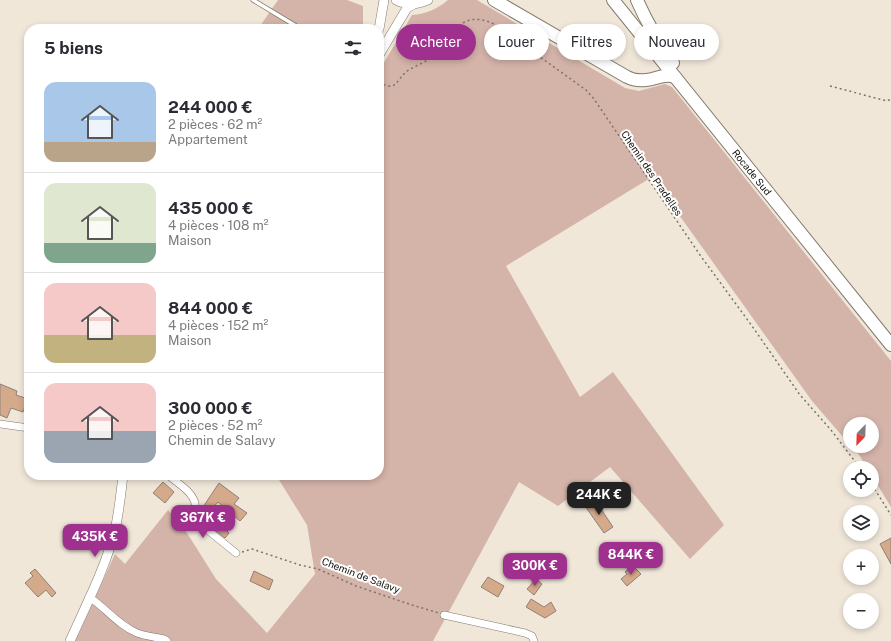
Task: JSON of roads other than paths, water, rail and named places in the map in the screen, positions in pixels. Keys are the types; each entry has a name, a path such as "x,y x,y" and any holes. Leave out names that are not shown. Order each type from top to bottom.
{"main road":[{"path":"494,0 627,77 641,81 650,80 664,75 675,77"},
{"name":"Rocade Sud","path":"613,0 891,345"},
{"path":"637,0 661,46 751,171"}],"street":[{"path":"380,24 384,0"},
{"path":"396,0 402,3 414,4"},
{"path":"384,47 407,8 414,4 428,0"},
{"path":"0,424 24,427"},
{"path":"70,641 104,564 115,529 122,480"},
{"path":"174,480 190,494 193,499 196,507 194,515 195,520 236,553"},
{"path":"89,598 96,602 118,622 136,632 167,641"},
{"path":"444,614 525,633 532,636 534,641"}],"lane":[{"path":"253,0 293,24"}]}
